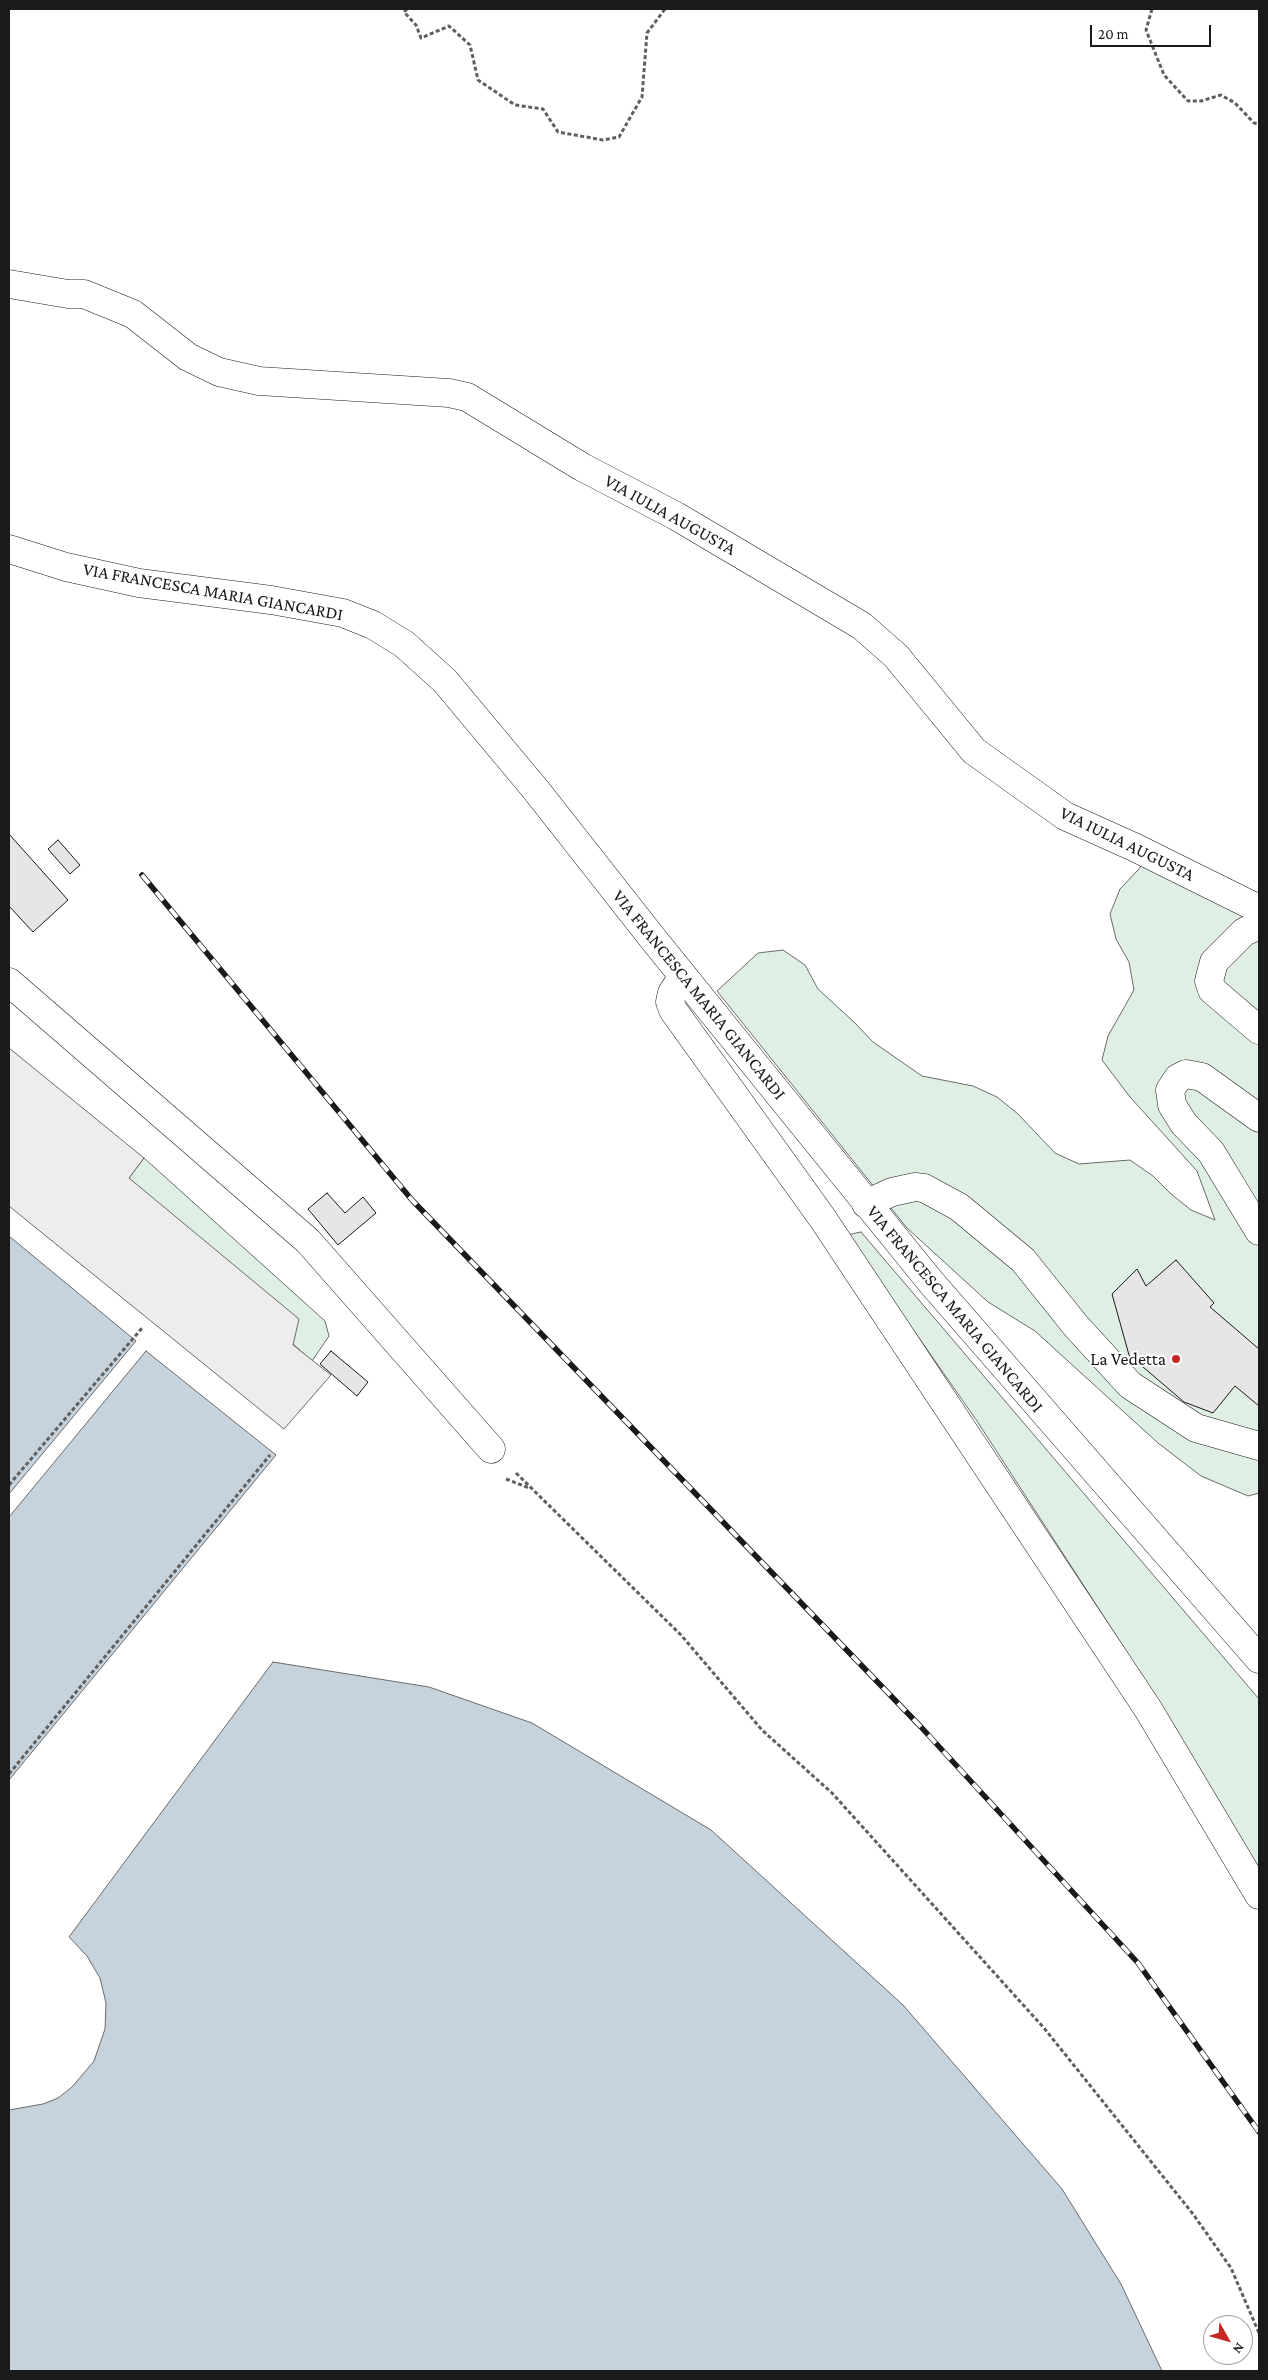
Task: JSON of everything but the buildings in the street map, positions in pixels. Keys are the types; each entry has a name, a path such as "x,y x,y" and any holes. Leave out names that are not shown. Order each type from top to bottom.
{"street":[{"name":"VIA IULIA AUGUSTA","path":"9,284 68,294 84,294 133,314 188,357 219,372 259,381 449,393 467,397 582,467 676,516 862,626 896,656 974,751 1065,816 1136,848 1259,909"},
{"name":"VIA FRANCESCA MARIA GIANCARDI","path":"9,549 66,567 139,583 271,600 343,613 373,625 404,644 451,688 536,790 678,984 1036,1405 1259,1659"},
{"path":"1259,925 1244,932 1214,962 1209,981 1212,990 1259,1030"},
{"path":"9,982 308,1241 491,1449"},
{"path":"678,984 670,1002 673,1010 745,1114 824,1219 1148,1709 1259,1895"},
{"path":"1259,1118 1202,1077 1186,1074 1178,1078 1170,1090 1172,1104 1184,1124 1211,1152 1259,1231"},
{"path":"866,1204 892,1192 915,1187 924,1188 959,1207 1023,1260 1076,1326 1130,1385 1196,1428 1259,1446"}],"path":[{"path":"407,9 404,12 416,24 421,38 449,26 470,45 478,80 515,105 542,108 558,132 603,140 619,137 642,97 647,33 665,9"},
{"path":"1152,9 1149,12 1146,30 1164,75 1188,101 1201,101 1221,95 1235,103 1254,123 1259,124"},
{"path":"9,1485 142,1328"},
{"path":"491,1449 681,1636 762,1730 832,1793 1044,2028 1193,2214 1226,2260 1259,2333"},
{"path":"9,1774 270,1455"}],"green space":[{"name":"La Vedetta","path":"1156,845 1259,897 1259,1493 1248,1496 1201,1476 1158,1443 1035,1331 988,1302 907,1228 717,991 758,953 783,950 805,965 818,989 873,1042 922,1076 973,1086 997,1097 1018,1114 1055,1153 1079,1164 1130,1160 1153,1176 1191,1210 1215,1220 1197,1171 1130,1097 1102,1060 1108,1036 1134,990 1129,962 1116,939 1110,914 1120,889 1138,870"},
{"path":"144,1158 325,1321 329,1336 312,1361 129,1178"},
{"path":"861,1232 1259,1699 1259,1872 1119,1640 977,1421 847,1235"}],"shaded area":[{"path":"9,1048 144,1158 129,1178 299,1319 293,1345 331,1375 284,1429 9,1206"},
{"path":"9,1236 136,1341 9,1494"},
{"path":"146,1351 276,1455 9,1780 9,1517"},
{"path":"273,1662 429,1687 532,1723 711,1830 903,2005 1062,2189 1121,2284 1162,2371 9,2371 9,2110 43,2104 58,2098 72,2087 94,2061 105,2029 106,2003 100,1978 87,1956 69,1937"}],"railway":[{"path":"142,875 412,1200 921,1727 1138,1963 1259,2132"}],"place":[{"name":"La Vedetta","path":"1176,1359"}]}
